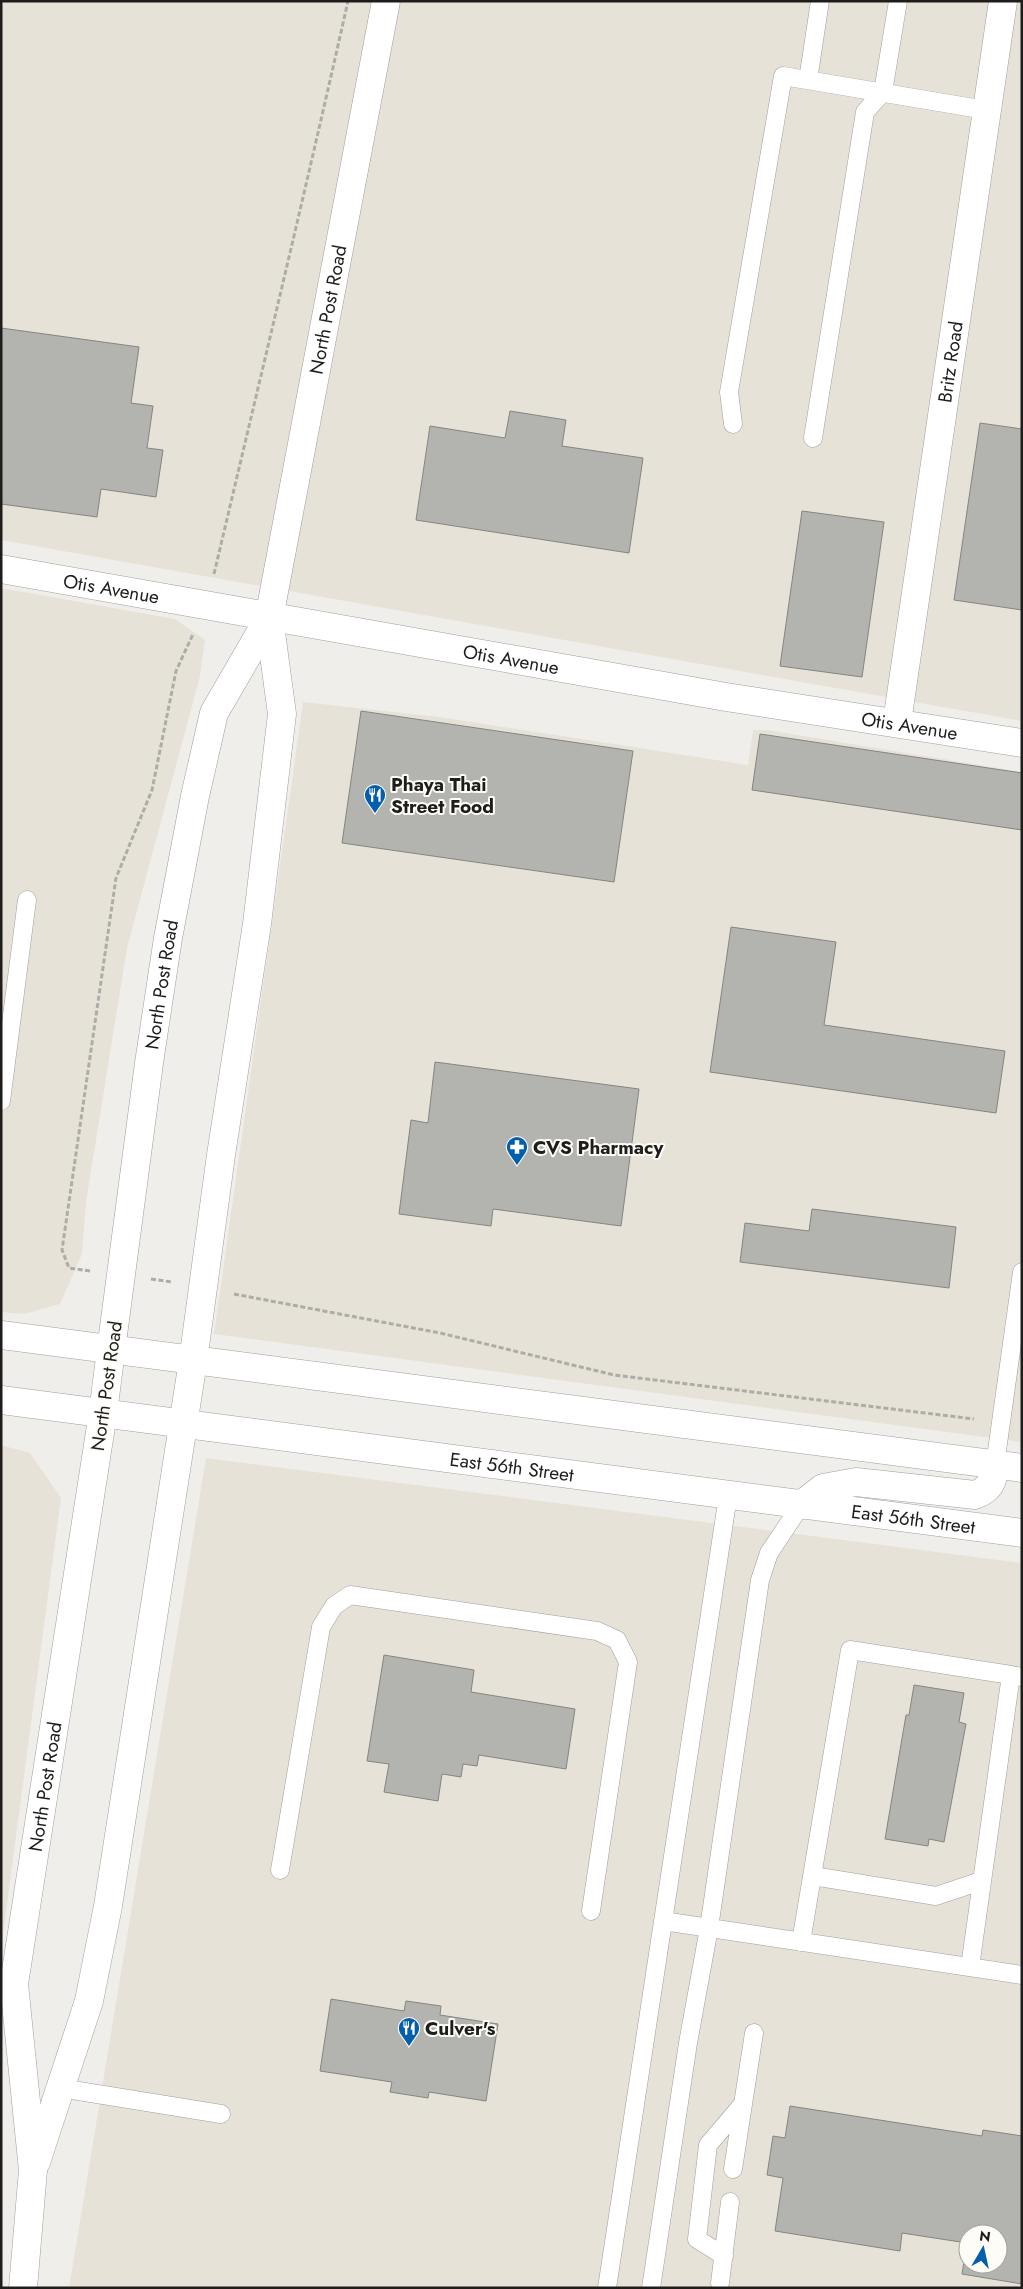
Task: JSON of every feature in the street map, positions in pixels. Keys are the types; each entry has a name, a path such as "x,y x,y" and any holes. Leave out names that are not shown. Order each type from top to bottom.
{"main road":[{"name":"North Post Road","path":"33,2170 89,2001 108,1906 193,1361 221,1156 257,924 282,714 269,618 386,1"},
{"name":"Britz Road","path":"897,722 1003,1"},
{"name":"Otis Avenue","path":"1,569 206,607 726,696 1022,743"},
{"name":"North Post Road","path":"23,2288 33,2170 14,1984 103,1414 149,1064 168,938 197,787 214,712 269,618"},
{"path":"1,1336 1022,1468"},
{"name":"East 56th Street","path":"1,1400 1022,1533"},
{"path":"800,1505 823,1488 856,1482 975,1495 990,1487 994,1478 995,1465"}],"lane":[{"path":"808,80 820,1"},
{"path":"813,438 865,112 883,92 898,1"},
{"path":"733,424 729,392 783,76 986,110"},
{"path":"1,1101 27,900"},
{"path":"995,1465 1022,1272"},
{"path":"607,2288 728,1496"},
{"path":"651,2288 688,2043 709,1928 760,1580 770,1553 800,1505"},
{"path":"280,1870 321,1627 334,1606 350,1595 598,1631 617,1640 628,1662 591,1911"},
{"path":"801,1942 850,1650 1016,1676 981,1881 970,1967"},
{"path":"813,1876 936,1896 981,1881"},
{"path":"663,1921 1022,1975"},
{"path":"734,2169 754,2033"},
{"path":"60,2088 221,2114"},
{"path":"724,2256 697,2239 708,2145 742,2105"},
{"path":"720,2283 730,2202"}],"path":[{"path":"69,1268 62,1250 116,878 152,790 176,671 206,607 276,317 348,1"},
{"path":"238,1294 440,1333 614,1375 1002,1422"}],"shaded area":[{"path":"1,1 1022,1 1022,721 1,540"},
{"path":"1,588 175,619 205,640 200,676 127,948 86,1202 82,1254 60,1304 24,1314 1,1312"},
{"path":"303,702 440,717 748,765 753,730 767,730 1022,772 1022,1442 214,1334"},
{"path":"1,1445 30,1453 61,1498 1,1949"},
{"path":"206,1458 1022,1563 1022,2288 69,2288"}],"building":[{"path":"1,328 139,347 131,403 153,406 147,448 163,450 156,497 101,489 97,517 1,504"},
{"path":"510,411 566,420 562,446 643,458 629,553 416,520 430,426 505,438"},
{"path":"980,423 1022,429 1022,610 954,600"},
{"path":"802,511 884,522 862,677 780,666"},
{"path":"361,711 633,751 614,882 342,843"},
{"path":"760,734 1022,773 1022,830 752,790"},
{"path":"731,927 836,942 824,1025 1005,1051 996,1113 710,1072"},
{"name":"CVS Pharmacy","path":"435,1062 639,1089 621,1226 493,1209 491,1226 399,1214 411,1120 428,1123"},
{"path":"812,1209 956,1227 949,1288 740,1262 745,1223 809,1231"},
{"path":"384,1655 474,1670 471,1692 575,1709 566,1769 479,1755 477,1766 463,1764 461,1777 442,1774 438,1801 384,1792 389,1764 367,1761"},
{"path":"914,1685 964,1693 959,1722 966,1724 944,1842 929,1839 928,1846 885,1839 906,1715 909,1715"},
{"name":"Culver's","path":"331,1999 404,2011 406,2001 441,2006 440,2015 498,2024 486,2101 429,2092 428,2098 390,2092 392,2082 320,2071"},
{"path":"790,2106 982,2136 983,2130 1022,2136 1022,2284 962,2274 1008,2274 1008,2224 958,2224 958,2242 902,2233 900,2251 775,2231 783,2178 767,2175 773,2136 785,2138"}],"place":[{"name":"Phaya Thai Street Food","path":"375,814"},
{"name":"CVS Pharmacy","path":"517,1166"},
{"name":"Culver's","path":"409,2047"}]}
